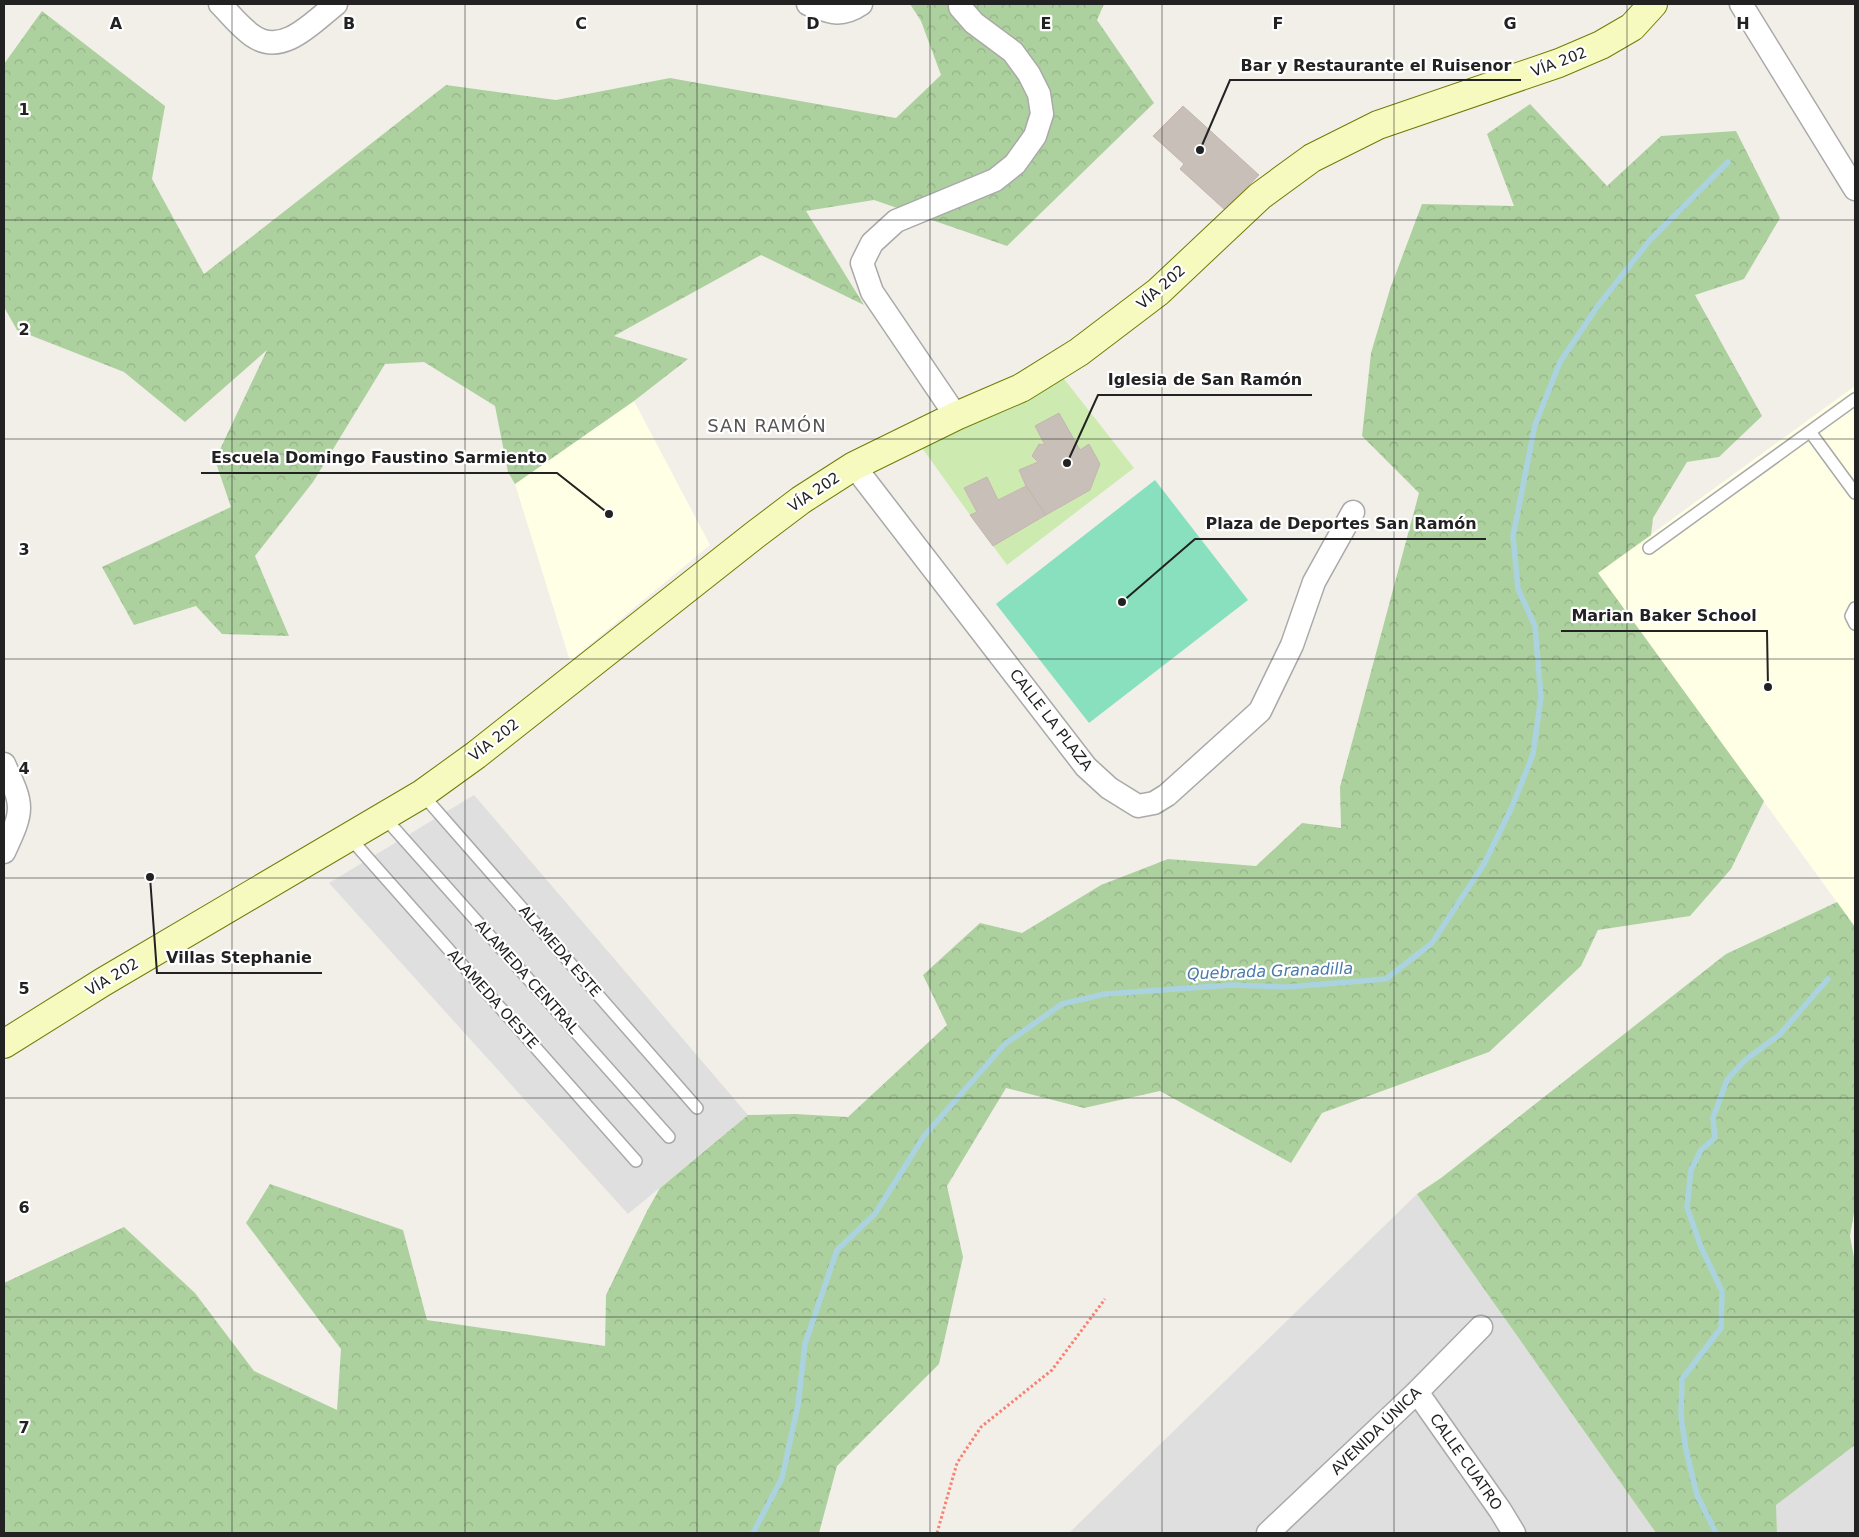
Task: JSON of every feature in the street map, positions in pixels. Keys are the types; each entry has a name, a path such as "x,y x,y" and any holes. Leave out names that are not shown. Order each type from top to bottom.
{"main road":[{"name":"VÍA 202","path":"4,1044 103,982 422,794 476,755 801,500 854,466 956,416 1021,388 1079,352 1158,292 1260,196 1312,158 1378,125 1559,64 1601,46 1632,27 1653,4"}],"street":[{"path":"220,4 254,37 273,43 290,40 336,4"},
{"path":"808,4 832,14 850,12 861,4"},
{"path":"956,416 872,292 862,264 872,243 896,221 996,180 1015,164 1035,136 1042,114 1039,94 1029,74 1013,52 974,23 960,7 960,4"},
{"path":"1741,4 1855,189"},
{"name":"CALLE LA PLAZA","path":"854,466 1086,767 1109,788 1138,806 1154,803 1167,795 1260,711 1292,645 1314,582 1353,512"},
{"path":"4,764 19,796 19,819 4,852"},
{"name":"AVENIDA ÚNICA","path":"1268,1533 1417,1392 1481,1327"},
{"name":"CALLE CUATRO","path":"1417,1392 1500,1510 1514,1533"}],"lane":[{"path":"1649,548 1811,433 1855,399"},
{"path":"1811,433 1855,493"},
{"path":"1855,608 1851,616 1855,624"},
{"name":"ALAMEDA ESTE","path":"422,794 697,1108"},
{"name":"ALAMEDA CENTRAL","path":"384,817 669,1138"},
{"name":"ALAMEDA OESTE","path":"350,838 636,1161"}],"path":[{"path":"937,1533 957,1463 982,1427 1052,1370 1105,1299"}],"shaded area":[{"path":"1855,386 1855,927 1598,573"},
{"path":"634,401 710,545 570,661 515,484"},
{"path":"474,795 748,1115 628,1214 329,883"},
{"path":"1417,1194 1656,1533 1070,1533 1071,1531"},
{"path":"1855,1445 1855,1533 1777,1533 1775,1505"}],"green space":[{"path":"910,4 1104,4 1097,20 1154,103 1007,246 874,200 806,211 864,305 761,255 614,336 688,359 634,401 515,484 508,472 495,406 424,362 385,364 313,482 255,556 289,636 222,634 196,606 134,625 102,567 231,507 215,460 267,350 185,422 124,372 17,330 4,307 4,64 42,11 165,106 152,179 204,274 446,85 556,100 670,78 896,118 941,75 921,21"},
{"path":"1530,104 1607,186 1661,136 1736,131 1780,218 1744,279 1695,295 1762,416 1719,457 1687,462 1653,518 1651,535 1598,573 1764,801 1731,869 1690,916 1598,930 1581,966 1489,1052 1322,1113 1291,1163 1160,1091 1084,1108 1006,1088 947,1186 963,1257 939,1364 837,1466 819,1533 4,1533 4,1283 124,1227 195,1293 254,1371 337,1410 341,1349 246,1223 270,1184 403,1230 427,1320 605,1346 606,1295 660,1188 748,1115 795,1114 848,1117 947,1025 923,975 980,923 1022,933 1101,885 1168,859 1256,866 1302,823 1341,828 1340,787 1419,493 1362,436 1371,353 1390,289 1422,204 1514,206 1487,134"},
{"path":"1061,375 1134,468 1007,565 993,546 1090,490 1100,464 1089,445 1080,450 1035,426 1045,445 1039,444 1032,456 1038,462 1019,470 1026,486 998,500 987,477 977,512 970,515 920,445"},
{"path":"1155,480 1248,600 1089,723 996,604"},
{"path":"1837,902 1855,927 1855,1207 1850,1236 1855,1263 1855,1445 1776,1505 1777,1533 1656,1533 1417,1194 1441,1178 1726,954"}],"building":[{"path":"1183,106 1259,175 1225,210 1180,169 1184,164 1153,136"},
{"path":"1059,413 1080,450 1089,444 1100,464 1090,490 1046,515 1026,486 1019,470 1038,462 1032,456 1039,444 1045,445 1035,426"},
{"path":"987,477 998,500 1026,486 1046,515 993,546 970,515 977,512 964,488"}],"waterway":[{"name":"Quebrada Granadilla","path":"753,1533 782,1478 798,1405 805,1344 837,1250 875,1214 924,1136 1005,1044 1062,1004 1105,994 1233,985 1287,987 1386,979 1432,943 1484,864 1512,807 1533,754 1541,697 1535,626 1518,589 1513,536 1535,425 1560,362 1597,307 1650,240 1728,162"},
{"path":"1716,1533 1697,1495 1686,1450 1681,1416 1682,1379 1721,1328 1722,1291 1701,1247 1687,1207 1691,1170 1701,1150 1715,1138 1713,1118 1727,1080 1744,1061 1779,1035 1828,979"}],"place":[{"name":"Bar y Restaurante el Ruisenor","path":"1200,150"},
{"name":"Iglesia de San Ramón","path":"1067,463"},
{"name":"Escuela Domingo Faustino Sarmiento","path":"609,514"},
{"name":"Plaza de Deportes San Ramón","path":"1122,602"},
{"name":"Marian Baker School","path":"1768,687"},
{"name":"Villas Stephanie","path":"150,877"}],"district":[{"name":"SAN RAMÓN","path":"767,425"}]}
